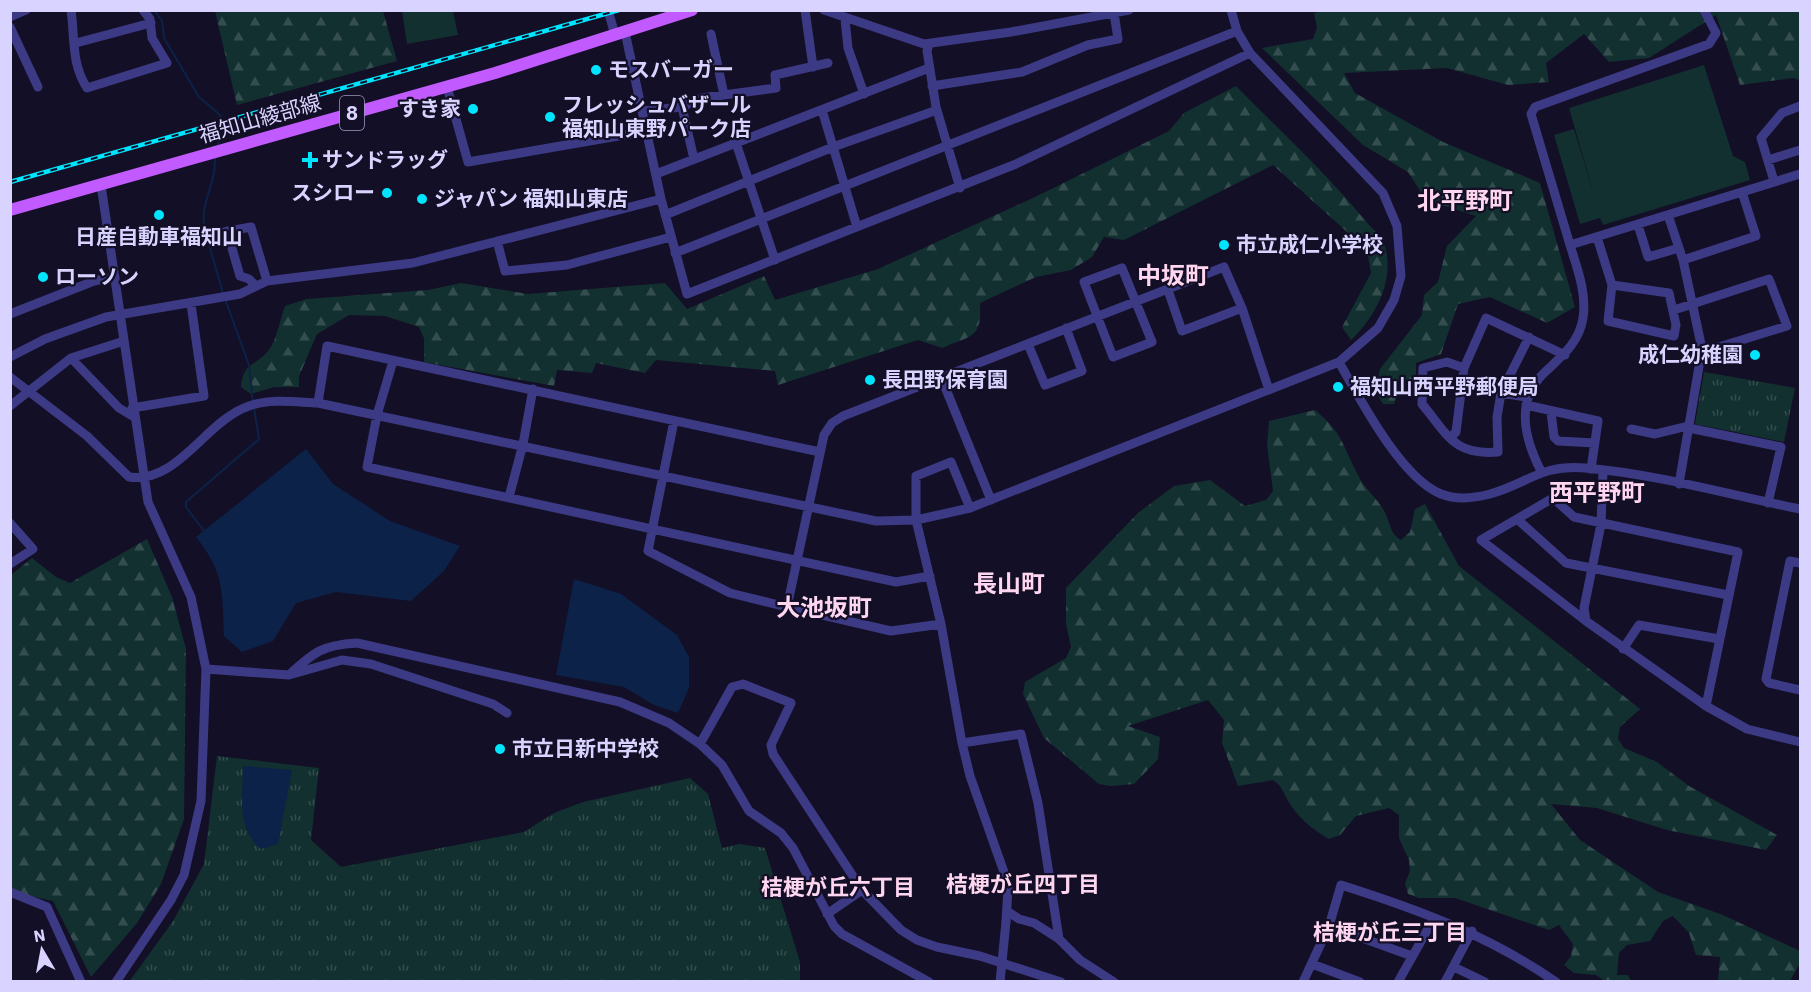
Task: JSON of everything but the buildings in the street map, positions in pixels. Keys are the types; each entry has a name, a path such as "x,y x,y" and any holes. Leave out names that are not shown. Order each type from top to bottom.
{"main road":[{"name":"福知山綾部線","path":"10,210 447,87 692,10"}],"street":[{"path":"10,17 26,10"},
{"path":"71,10 76,43 73,54 80,78 87,87 167,63 152,38 151,23 147,13 143,10"},
{"path":"608,10 620,34 643,111 661,199 687,294 1017,164 1250,53"},
{"path":"805,10 813,67"},
{"path":"824,10 845,20 929,44 1129,10"},
{"path":"10,377 87,436 129,477 144,479 168,470 208,433 247,406 273,401 318,403 523,444 876,521 916,520 970,508 1339,362 1378,328 1394,300 1401,276 1397,226 1383,193 1250,53 1236,31 1231,10"},
{"path":"1541,471 1528,437 1526,401 1544,374 1565,355 1577,337 1584,303 1570,245 1531,114 1535,107 1709,44 1716,33 1704,10"},
{"path":"932,86 1023,72 1088,45 1118,39 1114,13"},
{"path":"845,20 848,48 864,94"},
{"path":"76,43 151,23"},
{"path":"10,27 38,87"},
{"path":"675,254 1236,31"},
{"path":"711,34 724,94"},
{"path":"929,44 929,68 937,110 960,188"},
{"path":"643,111 682,106 701,98 724,94 776,88 775,75 828,63"},
{"path":"656,174 929,68"},
{"path":"447,87 468,162 647,131"},
{"path":"682,106 694,159"},
{"path":"1774,181 1761,138 1766,129 1782,113 1800,106"},
{"path":"822,110 857,227"},
{"path":"665,215 833,147 937,110"},
{"path":"736,143 775,260"},
{"path":"1768,160 1800,150"},
{"path":"1570,245 1800,174"},
{"path":"101,185 148,502 191,597 206,669 201,801 184,875 171,900 116,981"},
{"path":"1683,260 1756,236 1742,192"},
{"path":"10,357 45,339 106,317 240,294 267,281 414,262 661,199"},
{"path":"1668,216 1683,260 1702,349 1679,484"},
{"path":"1638,225 1648,256 1679,248"},
{"path":"202,236 251,227 267,281"},
{"path":"227,231 240,276 249,279 256,286"},
{"path":"498,241 505,272 567,265 671,237"},
{"path":"1597,237 1612,285 1608,321 1674,336 1674,310 1668,293 1612,285"},
{"path":"788,607 810,507 819,452 824,435 838,420 941,377 1224,267 1242,308 1269,390"},
{"path":"1122,268 1152,342 1113,357 1097,317 1084,282 1122,268"},
{"path":"10,314 94,281 115,277"},
{"path":"1674,310 1769,279 1787,326 1709,350 1702,349"},
{"path":"1168,290 1182,331 1242,308"},
{"path":"71,358 119,408 133,412 204,396 191,304"},
{"path":"1450,438 1456,432 1464,369 1486,318 1565,355"},
{"path":"1028,344 1045,385 1082,371 1066,328"},
{"path":"1464,369 1447,362 1423,368 1422,404 1459,447 1478,454 1498,452 1497,417 1502,393 1529,338"},
{"path":"10,406 71,358 123,341"},
{"path":"318,403 327,346 819,452"},
{"path":"393,361 377,415 367,467 896,582 930,576"},
{"path":"1339,362 1372,422 1420,481 1441,494 1468,498 1492,494 1541,471 1590,469 1679,484 1800,509"},
{"path":"941,377 991,500"},
{"path":"509,497 523,444 533,389"},
{"path":"1502,393 1551,412 1598,421 1590,469"},
{"path":"1551,412 1554,437 1558,441 1594,443"},
{"path":"674,421 648,551 730,593 891,631 941,624"},
{"path":"1631,429 1655,434 1675,428 1690,429 1781,447 1768,503"},
{"path":"970,508 951,462 916,476 916,520 941,624 969,776 1002,862 1008,888 1000,981"},
{"path":"1586,621 1584,608 1601,524 1603,471"},
{"path":"1706,706 1738,552 1574,517 1553,498 1481,540 1623,649 1706,706 1747,729 1800,742"},
{"path":"1517,519 1566,563 1728,595"},
{"path":"10,523 33,549 10,564"},
{"path":"1800,564 1790,561 1766,679 1769,683 1800,690"},
{"path":"1623,649 1639,625 1719,639"},
{"path":"289,675 314,652 331,644 357,643 620,702 669,723 700,744 722,765 749,811 780,833 793,848 827,914 842,934 929,981"},
{"path":"206,669 289,675 342,660 370,664 493,704 507,713"},
{"path":"700,744 732,687 743,684 791,704 771,745 772,754 862,890 888,918 917,940 980,956 1061,981"},
{"path":"962,743 1020,734 1038,803 1059,939"},
{"path":"1303,981 1329,926 1341,885 1472,932 1524,959 1556,981"},
{"path":"827,914 862,890"},
{"path":"10,892 47,907 81,981"},
{"path":"1007,911 1019,919 1034,923 1059,939 1080,960 1114,981"},
{"path":"1398,981 1434,918"},
{"path":"1329,926 1412,956"},
{"path":"1445,981 1472,932"},
{"path":"1312,964 1360,981"},
{"path":"1454,966 1485,981"}],"green space":[{"path":"215,11 383,11 397,61 237,105"},
{"path":"402,11 453,11 458,35 407,44"},
{"path":"1325,11 1800,11 1800,80 1793,78 1740,85 1716,15 1649,58 1609,62 1584,34 1546,63 1549,82 1508,85 1447,68 1344,73 1355,93 1443,142 1540,183 1575,307 1547,323 1490,297 1458,304 1441,354 1416,363 1416,383 1400,384 1394,404 1383,404 1375,391 1380,369 1422,315 1424,295 1438,282 1447,246 1476,216 1426,200 1408,172 1363,145 1262,48 1313,39 1317,28 1314,13"},
{"path":"1704,65 1733,156 1745,162 1750,180 1603,225 1600,218 1580,224 1554,135 1574,129 1595,198 1569,108"},
{"path":"1236,86 1333,184 1375,231 1385,247 1387,272 1381,298 1368,321 1351,340 1342,327 1371,273 1367,250 1273,165 1124,240 1104,237 1092,257 1071,270 1036,277 980,303 977,330 968,338 942,348 918,340 778,385 775,371 656,360 645,373 596,363 592,373 557,370 554,386 424,362 424,338 419,327 385,316 349,315 317,334 299,376 299,387 274,387 251,394 241,387 244,373 271,346 285,306 307,299 428,290 461,283 528,294 665,283 687,309 764,276 775,300 878,269 1033,198 1169,131 1184,113"},
{"path":"1704,372 1795,388 1784,442 1695,424"},
{"path":"1315,410 1337,433 1361,480 1383,509 1397,537 1401,540 1410,532 1415,509 1425,504 1459,566 1640,709 1620,727 1618,739 1624,748 1657,762 1689,786 1777,835 1766,850 1667,830 1597,808 1551,804 1580,840 1658,892 1723,915 1800,951 1800,963 1790,981 1718,981 1720,957 1696,955 1689,933 1673,916 1663,921 1650,941 1627,945 1619,953 1617,975 1628,975 1631,981 1605,981 1596,975 1574,973 1564,965 1571,956 1573,944 1559,925 1549,930 1455,898 1419,898 1408,894 1405,883 1410,871 1409,860 1399,838 1399,815 1389,808 1356,816 1340,835 1329,839 1300,817 1280,786 1273,780 1238,786 1222,743 1224,720 1208,700 1128,726 1160,737 1158,759 1134,784 1110,786 1099,784 1044,738 1023,694 1025,682 1066,658 1071,647 1066,624 1066,588 1138,513 1174,486 1210,480 1245,506 1266,500 1273,491 1267,445 1269,421"},
{"path":"147,539 172,597 186,649 184,819 161,884 137,923 91,977 53,901 11,892 11,575 32,558 56,577 70,583"},
{"path":"217,756 319,768 311,840 341,867 524,832 554,813 583,802 690,778 708,794 722,848 740,844 765,848 800,962 800,982 129,982 173,921 204,864"}],"water":[{"path":"306,449 333,484 390,521 460,546 444,571 411,601 336,592 296,603 273,641 242,652 224,636 222,595 217,573 196,537"},
{"path":"574,579 621,594 677,635 689,657 689,688 678,713 654,705 624,687 556,675"},
{"path":"243,766 292,770 278,844 261,849 248,832 244,822 242,800"}],"waterway":[{"path":"154,10 162,21 164,38 199,97 220,115 223,132 217,147"},
{"path":"206,233 204,213 213,179 215,158"},
{"path":"207,238 223,293"},
{"path":"225,299 249,365 253,403"},
{"path":"204,531 186,507 186,502 259,439 254,408"}],"railway":[{"path":"10,182 619,10"}],"place":[{"name":"モスバーガー","path":"596,70"},
{"name":"すき家","path":"473,109"},
{"name":"フレッシュバザール 福知山東野パーク店","path":"550,117"},
{"name":"サンドラッグ","path":"310,160"},
{"name":"スシロー","path":"387,193"},
{"name":"ジャパン 福知山東店","path":"422,199"},
{"name":"日産自動車福知山","path":"159,215"},
{"name":"市立成仁小学校","path":"1224,245"},
{"name":"ローソン","path":"43,277"},
{"name":"成仁幼稚園","path":"1755,355"},
{"name":"長田野保育園","path":"870,380"},
{"name":"福知山西平野郵便局","path":"1338,387"},
{"name":"市立日新中学校","path":"500,749"}],"district":[{"name":"北平野町","path":"1465,201"},
{"name":"中坂町","path":"1173,276"},
{"name":"西平野町","path":"1597,493"},
{"name":"長山町","path":"1009,584"},
{"name":"大池坂町","path":"824,608"},
{"name":"桔梗が丘四丁目","path":"1023,884"},
{"name":"桔梗が丘六丁目","path":"838,887"},
{"name":"桔梗が丘三丁目","path":"1390,932"}]}
